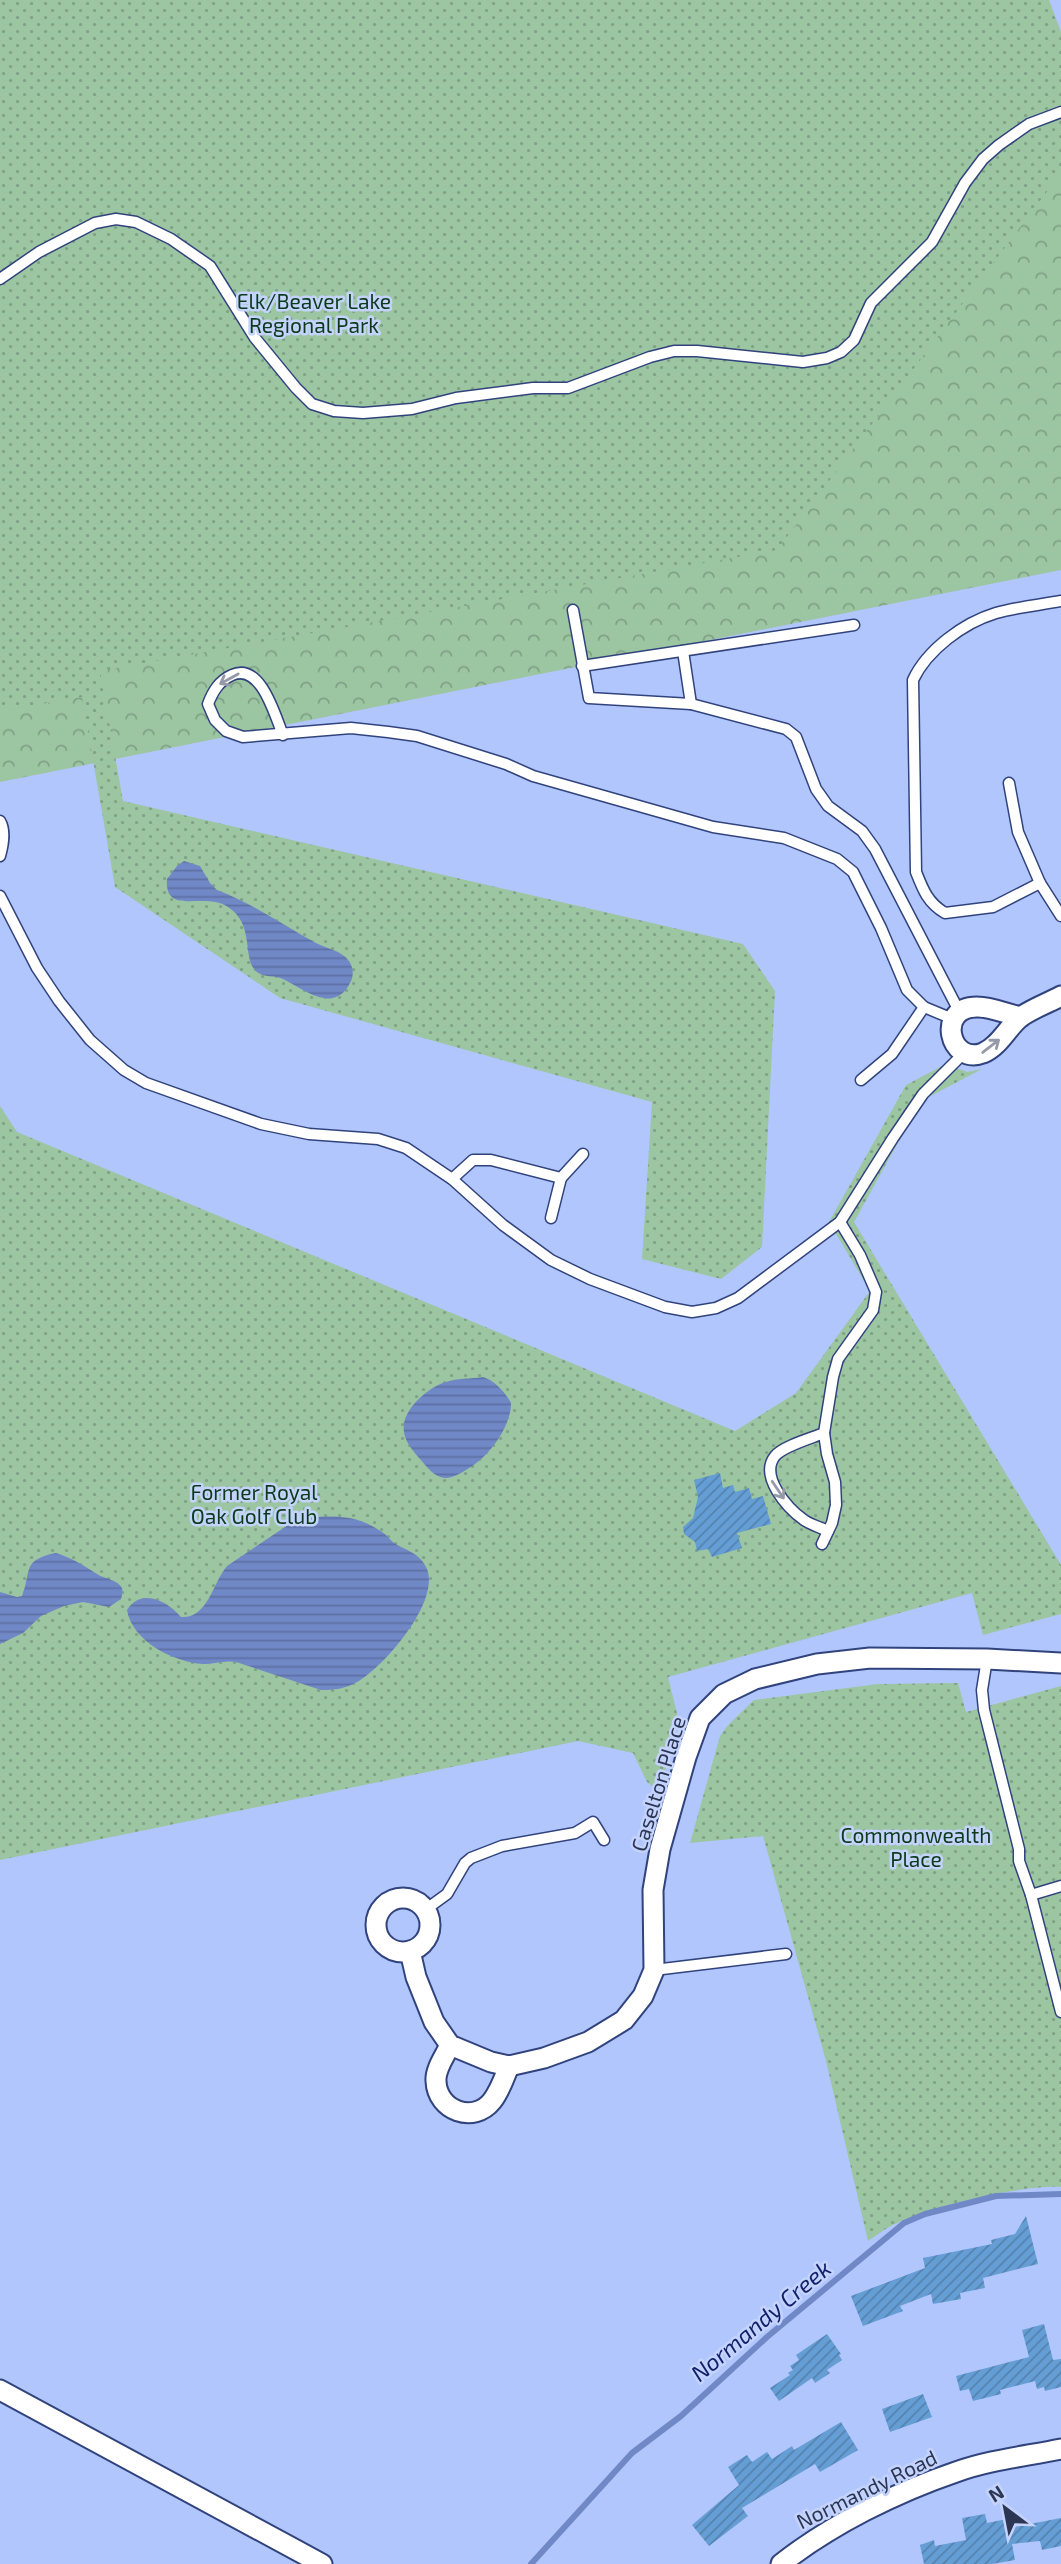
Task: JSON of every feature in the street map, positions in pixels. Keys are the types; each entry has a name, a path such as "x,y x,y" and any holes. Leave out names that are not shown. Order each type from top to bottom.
{"street":[{"path":"1020,1017 978,1007 965,1009 956,1016 950,1030 953,1041 965,1052 971,1055 982,1053 993,1047 1020,1017 1061,996"},
{"name":"Caselton Place","path":"509,2066 544,2058 588,2042 624,2020 643,1996 654,1970 653,1891 660,1849 686,1757 701,1718 724,1694 755,1679 817,1664 870,1658 1061,1663"},
{"path":"403,1898 415,1901 425,1910 430,1922 428,1934 421,1945 410,1951 397,1952 385,1946 377,1935 376,1922 380,1910 390,1901 403,1898"},
{"path":"410,1951 416,1977 434,2022 450,2045 491,2062 509,2066 492,2102 474,2113 464,2114 452,2109 438,2093 435,2080 450,2045"},
{"path":"0,2390 322,2564"},
{"name":"Normandy Road","path":"781,2564 827,2532 933,2481 958,2471 1061,2449"}],"lane":[{"path":"0,279 39,253 95,223 116,219 136,222 171,239 209,266 256,338 296,388 312,404 334,411 363,413 412,410 456,398 533,388 568,388 674,351 803,362 827,358 841,352 854,340 871,303 932,242 965,183 983,159 1029,124 1061,112"},
{"path":"1040,883 993,907 945,913 933,906 923,891 916,872 913,680 921,663 933,649 978,620 996,613 1061,601"},
{"path":"573,610 589,698 691,704 786,729 796,737 816,789 828,806 862,831 875,849 956,1016"},
{"path":"582,666 854,625"},
{"path":"684,651 691,704"},
{"path":"283,735 261,685 250,675 237,673 225,678 213,690 208,704 215,720 226,731 243,737 283,735 351,728 417,736 506,764 546,780 713,827 784,838 812,848 837,859 853,872 881,928 907,990 924,1007 956,1016"},
{"path":"1009,783 1018,832 1040,883 1061,916"},
{"path":"0,821 3,845 0,856"},
{"path":"0,896 37,968 59,1001 90,1040 124,1070 146,1083 261,1125 309,1134 378,1139 406,1148 452,1179 521,1240 551,1260 590,1279 665,1307 692,1312 716,1308 738,1298 840,1222 923,1094 965,1052"},
{"path":"861,1080 892,1054 924,1007"},
{"path":"551,1218 561,1178 583,1154"},
{"path":"452,1179 473,1160 491,1160 561,1178"},
{"path":"822,1544 836,1505 835,1482 824,1433 833,1377 838,1359 873,1310 876,1292 860,1255 840,1222"},
{"path":"824,1433 776,1453 769,1465 772,1481 795,1513 807,1522 828,1531"},
{"path":"987,1659 982,1689 984,1710 1019,1849 1019,1861 1031,1895 1061,2012"},
{"path":"425,1910 447,1894 465,1863 482,1852 564,1836 593,1822 604,1840"},
{"path":"1031,1895 1061,1886"},
{"path":"654,1970 786,1954"}],"green space":[{"name":"Elk/Beaver Lake Regional Park","path":"0,0 1061,88 1061,570 0,782"},
{"name":"Elk/Beaver Lake Regional Park","path":"0,0 1049,0 1061,32 1061,173 777,550 100,671 123,801 743,944 775,991 762,1247 721,1279 642,1259 652,1102 280,998 115,887 82,697 0,711"},
{"name":"Former Royal Oak Golf Club","path":"946,1064 967,1072 982,1069 921,1101 854,1222 1061,1565 1061,1614 983,1635 972,1593 668,1677 679,1721 659,1792 647,1782 633,1753 578,1741 0,1860 0,1106 17,1132 735,1431 796,1393 870,1291 829,1222 906,1085"},
{"name":"Commonwealth Place","path":"958,1683 966,1712 1061,1686 1061,2187 999,2193 950,2205 907,2219 868,2241 826,2061 763,1836 690,1843 720,1736 754,1700 878,1684"}],"water":[{"path":"184,861 200,866 217,890 243,901 346,957 353,973 344,991 337,997 319,997 283,979 257,972 252,966 245,932 237,914 218,903 172,897 167,879"},
{"path":"483,1377 499,1387 511,1403 504,1429 489,1451 469,1468 450,1477 437,1476 408,1443 404,1432 406,1416 417,1401 431,1389 455,1380"},
{"path":"310,1517 339,1517 373,1526 394,1543 417,1556 427,1569 429,1583 418,1615 381,1663 357,1682 339,1689 321,1690 236,1662 203,1664 179,1659 145,1640 130,1621 127,1610 133,1603 147,1598 162,1602 181,1617 198,1612 227,1566 291,1523"},
{"path":"56,1553 117,1583 122,1588 121,1599 109,1607 83,1602 64,1606 41,1616 23,1633 0,1644 0,1592 22,1596 32,1563"}],"building":[{"path":"720,1473 723,1488 733,1485 735,1492 749,1488 752,1499 763,1496 771,1524 737,1533 742,1548 712,1557 708,1549 697,1551 695,1542 684,1534 683,1527 693,1518 698,1497 694,1480"},
{"path":"1026,2216 1038,2264 983,2278 985,2288 960,2293 961,2299 933,2304 931,2294 900,2306 903,2311 863,2326 851,2296 925,2268 923,2258 992,2244 991,2240 1015,2234"},
{"path":"1044,2324 1053,2360 1061,2359 1061,2387 1045,2391 1044,2387 1037,2389 1035,2381 1000,2390 1001,2394 973,2401 969,2389 960,2391 956,2376 1029,2357 1022,2330"},
{"path":"827,2334 841,2354 839,2355 842,2360 827,2370 830,2373 815,2383 812,2378 779,2401 770,2388 790,2375 788,2373 793,2370 790,2366 799,2360 796,2355"},
{"path":"923,2394 932,2417 890,2432 882,2409"},
{"path":"841,2422 858,2450 820,2472 815,2464 742,2508 748,2516 709,2546 692,2525 739,2485 728,2467 747,2455 752,2462 767,2452 772,2459 792,2446 794,2450"},
{"path":"985,2514 987,2523 1007,2519 1009,2528 1061,2518 1061,2546 1042,2550 1040,2541 1012,2544 1015,2560 992,2564 924,2564 920,2545 934,2540 935,2546 966,2540 962,2518"}],"waterway":[{"name":"Normandy Creek","path":"531,2564 632,2453 681,2416 767,2337 904,2223 925,2214 996,2196 1061,2194"}]}
